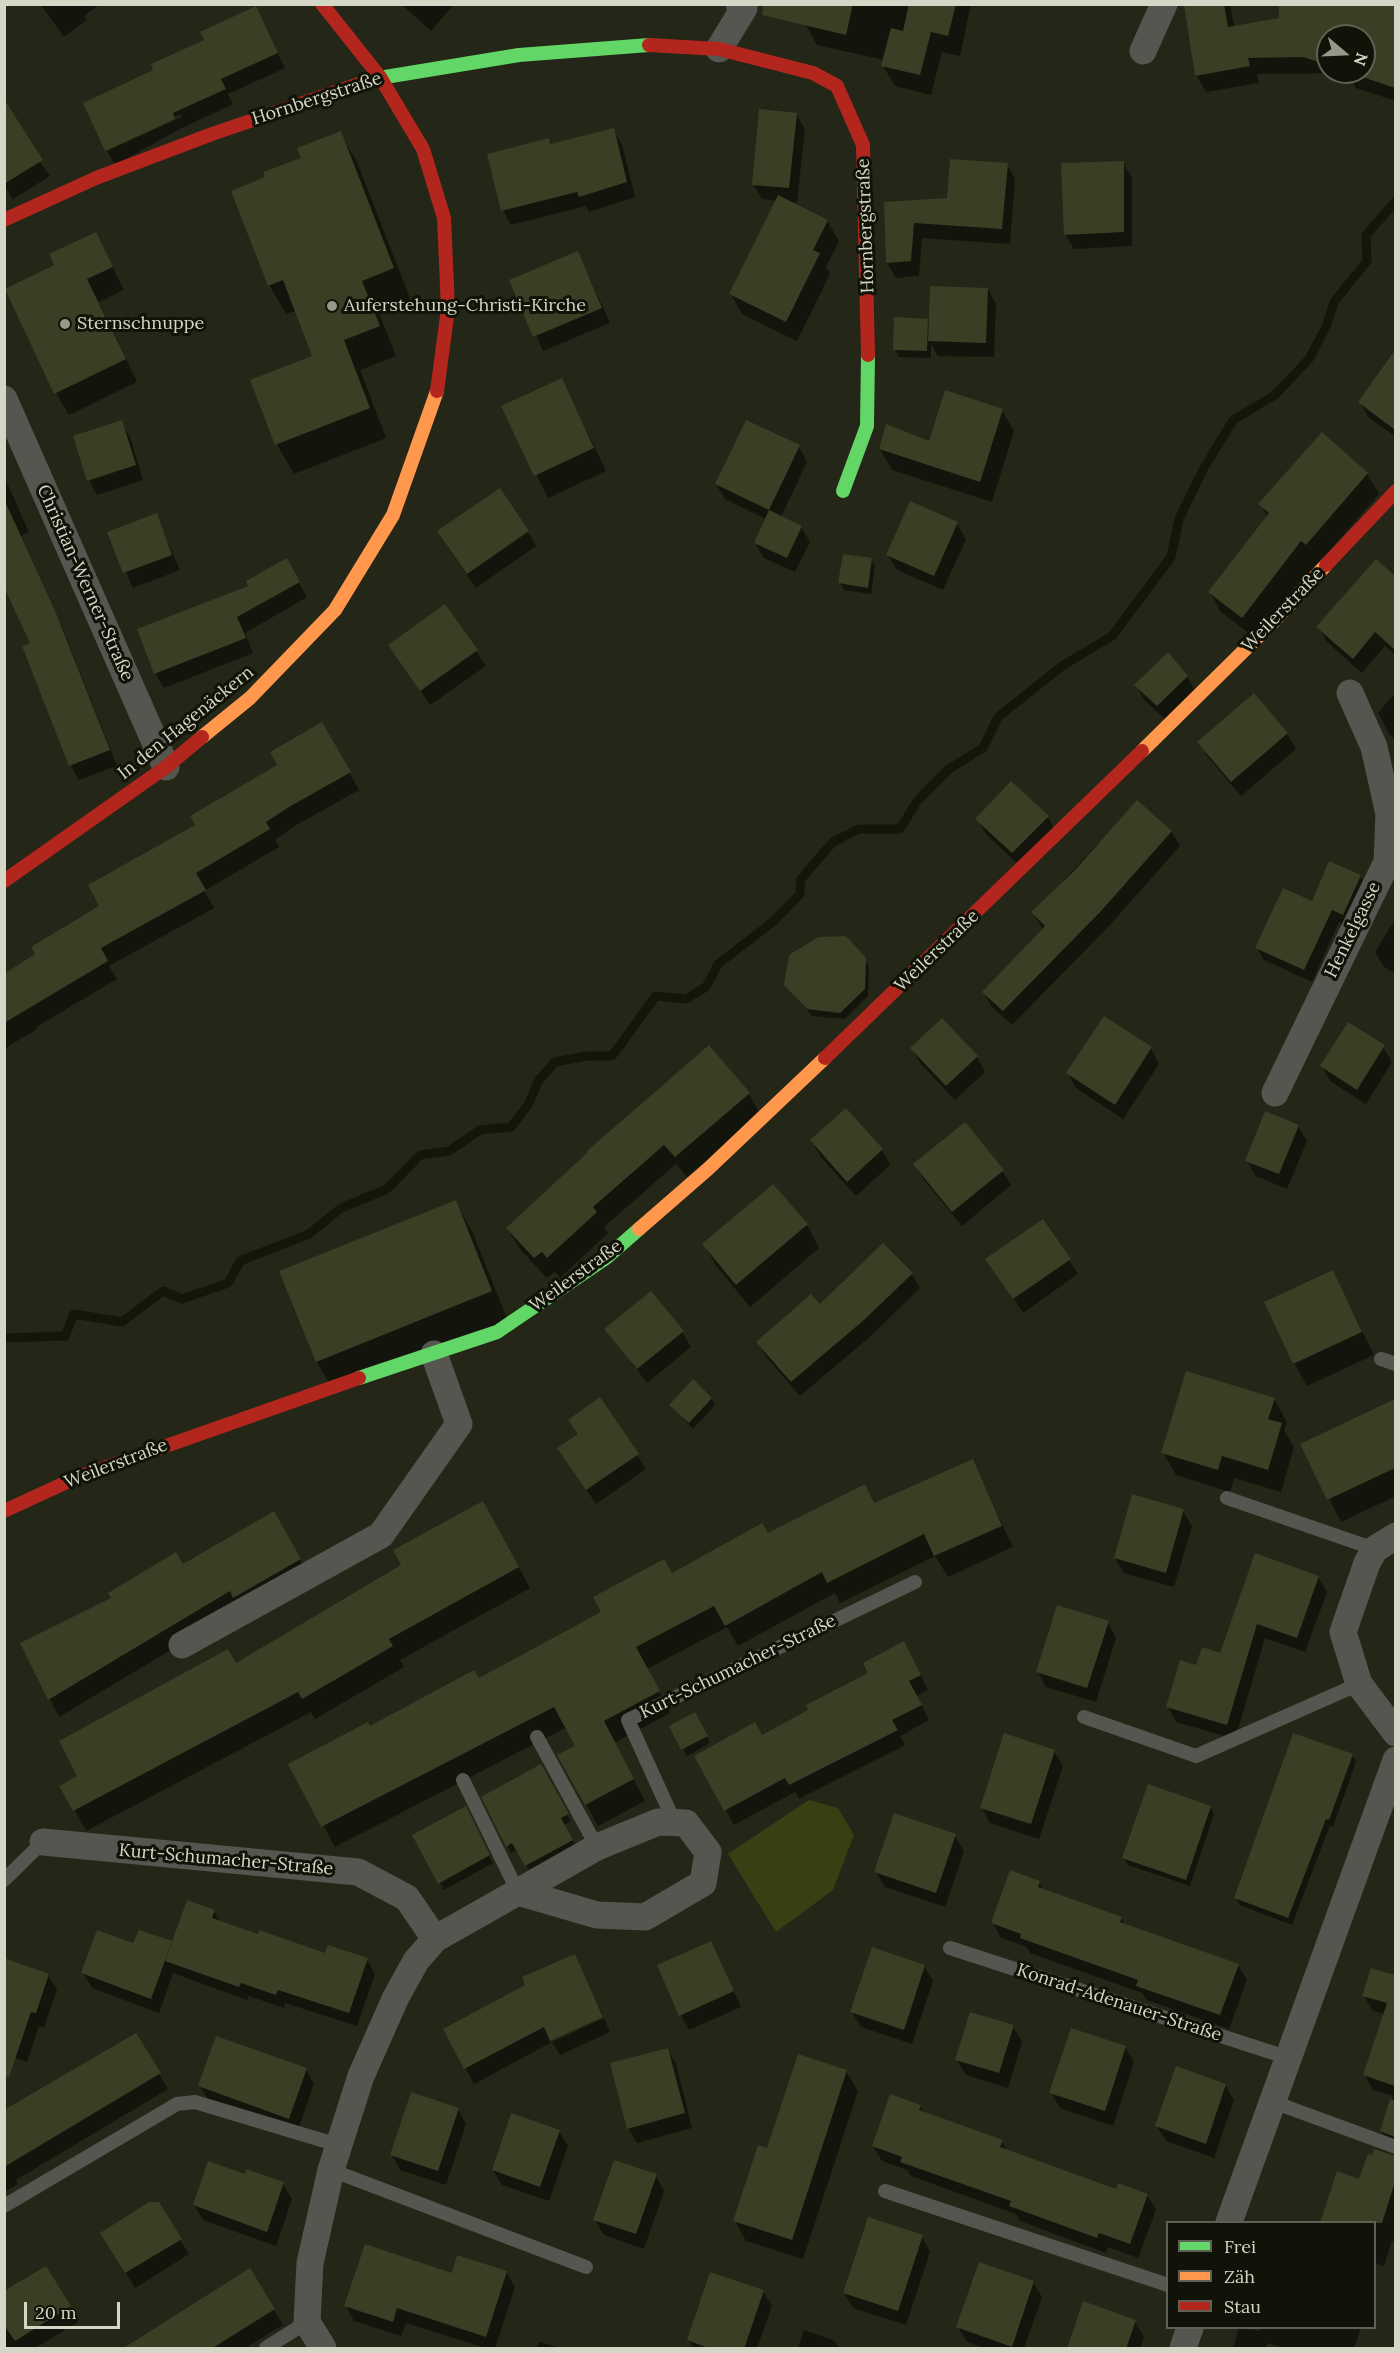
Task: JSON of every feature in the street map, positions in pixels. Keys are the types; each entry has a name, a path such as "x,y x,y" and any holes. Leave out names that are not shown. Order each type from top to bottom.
{"street":[{"name":"In den Hagenäckern","path":"4,881 166,767 250,698 335,610 393,515 436,398 448,309 444,218 423,149 380,77 322,4"},
{"path":"719,50 744,8 739,4"},
{"path":"1143,51 1164,4"},
{"name":"Hornbergstraße","path":"4,220 96,178 159,154 380,77 519,55 655,44 719,50 813,73 837,86 863,145 868,298 867,426 843,491"},
{"name":"Christian-Werner-Straße","path":"4,399 166,767"},
{"name":"Weilerstraße","path":"4,1511 78,1477 207,1430 497,1332 606,1258 708,1169 1027,865 1274,621 1395,491"},
{"name":"Henkelgasse","path":"1275,1093 1386,862 1389,814 1374,747 1350,693"},
{"path":"182,1645 381,1535 459,1424 434,1354"},
{"path":"1385,1542 1367,1563 1343,1632 1359,1684 1395,1733"},
{"path":"1230,2221 1395,1760"},
{"path":"323,2349 307,2322 310,2263 334,2158 361,2076 396,1997 416,1961 435,1939 597,1847 657,1822 686,1823 708,1852 703,1883 645,1917 597,1915 518,1892"},
{"name":"Kurt-Schumacher-Straße","path":"44,1842 358,1872 407,1898 435,1939"},
{"path":"1183,2349 1191,2329"}],"lane":[{"path":"1381,1359 1395,1364"},
{"path":"1227,1498 1385,1542"},
{"name":"Kurt-Schumacher-Straße","path":"674,1821 628,1720 915,1582"},
{"path":"1084,1717 1196,1756 1359,1684"},
{"path":"537,1737 597,1847"},
{"path":"463,1780 518,1892"},
{"name":"Kurt-Schumacher-Straße","path":"4,1880 44,1842"},
{"name":"Konrad-Adenauer-Straße","path":"950,1948 1289,2058"},
{"path":"4,2206 177,2104 195,2102 334,2158 586,2267"},
{"path":"1273,2102 1395,2147"},
{"path":"885,2191 1166,2285"},
{"path":"266,2349 307,2322"}],"green space":[{"path":"809,1800 838,1808 854,1835 833,1890 776,1932 728,1854"}],"building":[{"path":"763,4 853,4 846,35 762,15"},
{"path":"909,4 956,4 948,36 931,32 920,75 881,66 891,28 903,31"},
{"path":"1184,4 1224,4 1228,27 1279,18 1279,4 1395,4 1395,88 1376,82 1376,24 1316,24 1316,61 1303,57 1248,58 1250,66 1195,76"},
{"path":"256,6 278,53 221,79 226,89 173,113 175,119 105,151 83,103 153,70 151,64 204,40 200,32"},
{"path":"4,99 43,160 4,184"},
{"path":"759,109 797,113 789,188 752,185"},
{"path":"614,128 627,182 579,197 577,192 501,211 487,154 549,138 550,144"},
{"name":"Auferstehung-Christi-Kirche","path":"341,131 394,268 362,281 380,326 344,340 370,408 275,445 250,380 312,356 283,280 268,286 231,191 265,177 263,172 301,158 297,148"},
{"path":"950,159 1008,163 1002,229 914,223 911,261 886,263 884,202 947,198"},
{"path":"1124,161 1124,232 1064,235 1061,163"},
{"path":"778,195 828,220 813,250 820,253 786,322 729,294"},
{"name":"Sternschnuppe","path":"96,232 113,267 87,279 126,359 54,394 5,289 54,265 49,254"},
{"path":"578,251 602,308 533,337 509,280"},
{"path":"930,286 988,288 986,343 928,341"},
{"path":"894,317 928,319 927,351 893,350"},
{"path":"1395,350 1395,430 1358,402"},
{"path":"562,378 594,448 534,476 501,406"},
{"path":"945,390 1003,409 980,482 879,449 886,424 929,441"},
{"path":"122,420 136,465 87,481 73,436"},
{"path":"746,420 800,445 769,510 715,484"},
{"path":"1322,432 1368,473 1306,545 1301,541 1242,618 1208,592 1269,513 1258,504"},
{"path":"500,488 529,531 467,574 437,531"},
{"path":"4,499 56,613 110,750 69,766 22,646 30,643 4,587"},
{"path":"910,501 958,522 934,576 886,555"},
{"path":"769,510 802,526 787,558 754,543"},
{"path":"157,513 172,555 123,573 107,532"},
{"path":"843,554 872,558 868,588 838,583"},
{"path":"287,558 300,582 237,617 246,638 154,674 137,629 248,586 246,581"},
{"path":"1376,559 1395,576 1395,650 1375,632 1353,659 1316,627"},
{"path":"445,604 478,650 420,691 388,645"},
{"path":"1168,652 1188,676 1157,706 1134,685"},
{"path":"1254,693 1288,733 1231,782 1197,742"},
{"path":"322,722 351,772 289,807 266,822 270,829 196,873 206,890 101,948 108,961 4,1023 4,974 35,954 31,947 99,906 88,885 195,825 190,816 277,765 270,752"},
{"path":"1011,781 1049,816 1012,853 975,819"},
{"path":"1137,800 1172,831 1102,910 1003,1011 982,992 1045,926 1031,912 1075,870"},
{"path":"1329,861 1361,875 1343,915 1332,910 1304,970 1255,948 1283,888 1312,901"},
{"path":"846,936 866,958 865,989 840,1013 807,1009 784,985 789,955 818,937"},
{"path":"1104,1016 1152,1047 1115,1105 1066,1073"},
{"path":"942,1018 978,1056 946,1086 910,1048"},
{"path":"1348,1022 1385,1045 1357,1090 1320,1066"},
{"path":"709,1045 750,1093 675,1157 664,1145 593,1207 597,1212 547,1258 542,1252 534,1258 506,1228 587,1151"},
{"path":"846,1108 883,1149 847,1182 810,1140"},
{"path":"1265,1111 1299,1125 1279,1174 1245,1161"},
{"path":"965,1122 1004,1170 952,1212 913,1164"},
{"path":"773,1184 808,1224 736,1285 702,1244"},
{"path":"456,1200 492,1291 316,1362 279,1271"},
{"path":"1043,1219 1071,1259 1013,1299 985,1259"},
{"path":"883,1243 913,1273 864,1320 791,1382 756,1342 811,1294 820,1304"},
{"path":"1333,1270 1362,1332 1293,1364 1264,1302"},
{"path":"651,1291 684,1331 637,1369 604,1329"},
{"path":"1186,1371 1275,1398 1268,1419 1282,1423 1268,1470 1222,1456 1218,1470 1161,1453"},
{"path":"693,1379 712,1398 689,1423 669,1405"},
{"path":"600,1397 639,1454 586,1490 557,1448 578,1434 568,1420"},
{"path":"1395,1399 1395,1468 1327,1500 1300,1444"},
{"path":"973,1459 1002,1526 934,1556 924,1534 827,1583 822,1572 725,1626 714,1606 636,1647 660,1691 604,1721 634,1779 585,1805 557,1755 575,1746 554,1707 321,1827 288,1764 368,1722 370,1726 474,1670 479,1678 601,1612 593,1597 664,1559 672,1573 762,1523 768,1533 865,1484 874,1503"},
{"path":"1132,1494 1184,1509 1166,1573 1114,1558"},
{"path":"483,1501 519,1567 389,1639 393,1646 302,1699 298,1692 73,1811 59,1786 77,1776 59,1741 228,1649 236,1663 401,1565 393,1550"},
{"path":"274,1511 301,1559 233,1598 230,1591 48,1700 20,1643 111,1598 108,1593 176,1552 183,1564"},
{"path":"1255,1553 1319,1576 1297,1638 1257,1624 1227,1725 1166,1707 1180,1660 1196,1665 1202,1647 1220,1653"},
{"path":"1057,1605 1109,1621 1087,1688 1036,1672"},
{"path":"904,1641 921,1675 909,1681 922,1705 892,1720 898,1730 789,1785 785,1778 724,1811 694,1756 755,1722 762,1735 808,1710 806,1705 868,1673 863,1663"},
{"path":"695,1712 708,1736 681,1750 669,1726"},
{"path":"1004,1733 1055,1750 1031,1824 980,1808"},
{"path":"1293,1733 1353,1754 1329,1820 1326,1819 1288,1918 1234,1898"},
{"path":"541,1764 569,1814 561,1818 573,1840 525,1866 512,1843 506,1847 481,1797"},
{"path":"1148,1784 1211,1806 1186,1880 1122,1858"},
{"path":"466,1806 490,1855 438,1884 412,1835"},
{"path":"894,1813 956,1834 936,1893 874,1872"},
{"path":"1010,1870 1040,1881 1038,1887 1122,1917 1120,1922 1239,1964 1220,2015 1136,1986 1138,1980 1020,1938 1021,1934 991,1923"},
{"path":"187,1900 215,1910 212,1918 258,1934 259,1930 325,1953 328,1945 368,1958 349,2013 278,1990 276,1995 241,1983 239,1987 165,1961"},
{"path":"97,1930 133,1943 139,1930 172,1941 151,1999 81,1973"},
{"path":"711,1941 734,1991 679,2016 657,1965"},
{"path":"872,1947 925,1965 904,2030 850,2012"},
{"path":"575,1954 603,2017 550,2041 544,2027 464,2069 443,2029 525,1985 522,1977"},
{"path":"4,1958 49,1974 36,2013 31,2012 9,2077 4,2076"},
{"path":"1371,1968 1395,1975 1395,2086 1363,2075 1387,2003 1362,1996"},
{"path":"970,2012 1014,2025 999,2073 955,2060"},
{"path":"1071,2028 1126,2046 1105,2111 1049,2093"},
{"path":"136,2033 161,2073 4,2167 4,2110"},
{"path":"216,2036 307,2068 289,2119 198,2086"},
{"path":"668,2048 685,2113 627,2129 610,2063"},
{"path":"798,2054 847,2070 792,2240 733,2221 758,2145 767,2148"},
{"path":"1176,2066 1226,2084 1206,2144 1155,2126"},
{"path":"411,2092 459,2108 438,2171 390,2155"},
{"path":"890,2094 921,2105 919,2110 1003,2140 1000,2147 1116,2189 1118,2183 1148,2194 1130,2244 1099,2233 1097,2238 1009,2206 1011,2201 900,2162 902,2157 872,2146"},
{"path":"1390,2099 1395,2100 1395,2137 1380,2131"},
{"path":"511,2113 560,2130 540,2187 492,2170"},
{"path":"1374,2149 1395,2156 1395,2182 1382,2223 1376,2223 1376,2221 1321,2221 1337,2171 1359,2179 1368,2154 1372,2155"},
{"path":"614,2160 657,2174 636,2234 593,2220"},
{"path":"208,2161 245,2174 246,2169 284,2182 267,2232 193,2205"},
{"path":"149,2202 159,2202 182,2239 125,2273 100,2233"},
{"path":"868,2217 923,2235 898,2311 843,2293"},
{"path":"365,2244 452,2273 457,2255 507,2271 486,2337 397,2308 393,2322 344,2306"},
{"path":"979,2262 1034,2281 1012,2347 956,2327"},
{"path":"46,2266 71,2306 15,2341 4,2325 4,2291"},
{"path":"250,2268 275,2309 211,2349 122,2349"},
{"path":"710,2272 764,2290 744,2349 711,2349 687,2340"},
{"path":"1083,2301 1136,2320 1126,2349 1067,2349"}],"waterway":[{"path":"4,1338 65,1336 74,1314 122,1322 163,1291 182,1299 228,1283 240,1261 309,1234 341,1208 387,1189 420,1155 449,1151 480,1130 511,1127 528,1105 539,1080 555,1062 586,1056 612,1056 656,996 686,999 706,987 718,964 774,921 800,894 801,879 833,842 859,829 900,829 917,801 949,769 983,748 998,717 1062,666 1112,636 1171,557 1179,519 1204,468 1233,420 1275,395 1309,359 1326,327 1334,302 1367,261 1366,235 1396,201"}],"traffic: fast":[{"path":"373,79 519,55 649,45"},
{"path":"843,491 867,426 868,355"},
{"path":"359,1378 497,1332 606,1258 639,1229"}],"traffic: slow":[{"path":"202,737 250,698 335,610 393,515 437,391"},
{"path":"1142,751 1274,621 1326,565"},
{"path":"639,1229 708,1169 825,1058"}],"traffic: jam":[{"path":"322,4 380,77 423,149 444,218 448,309 437,391"},
{"path":"649,45 719,49 813,73 837,86 863,145 868,355"},
{"path":"4,220 96,178 212,134 373,79"},
{"path":"1326,565 1396,491"},
{"path":"4,881 166,767 202,737"},
{"path":"825,1058 1142,751"},
{"path":"4,1511 78,1477 359,1378"}],"place":[{"name":"Auferstehung-Christi-Kirche","path":"332,306"},
{"name":"Sternschnuppe","path":"65,324"}]}
